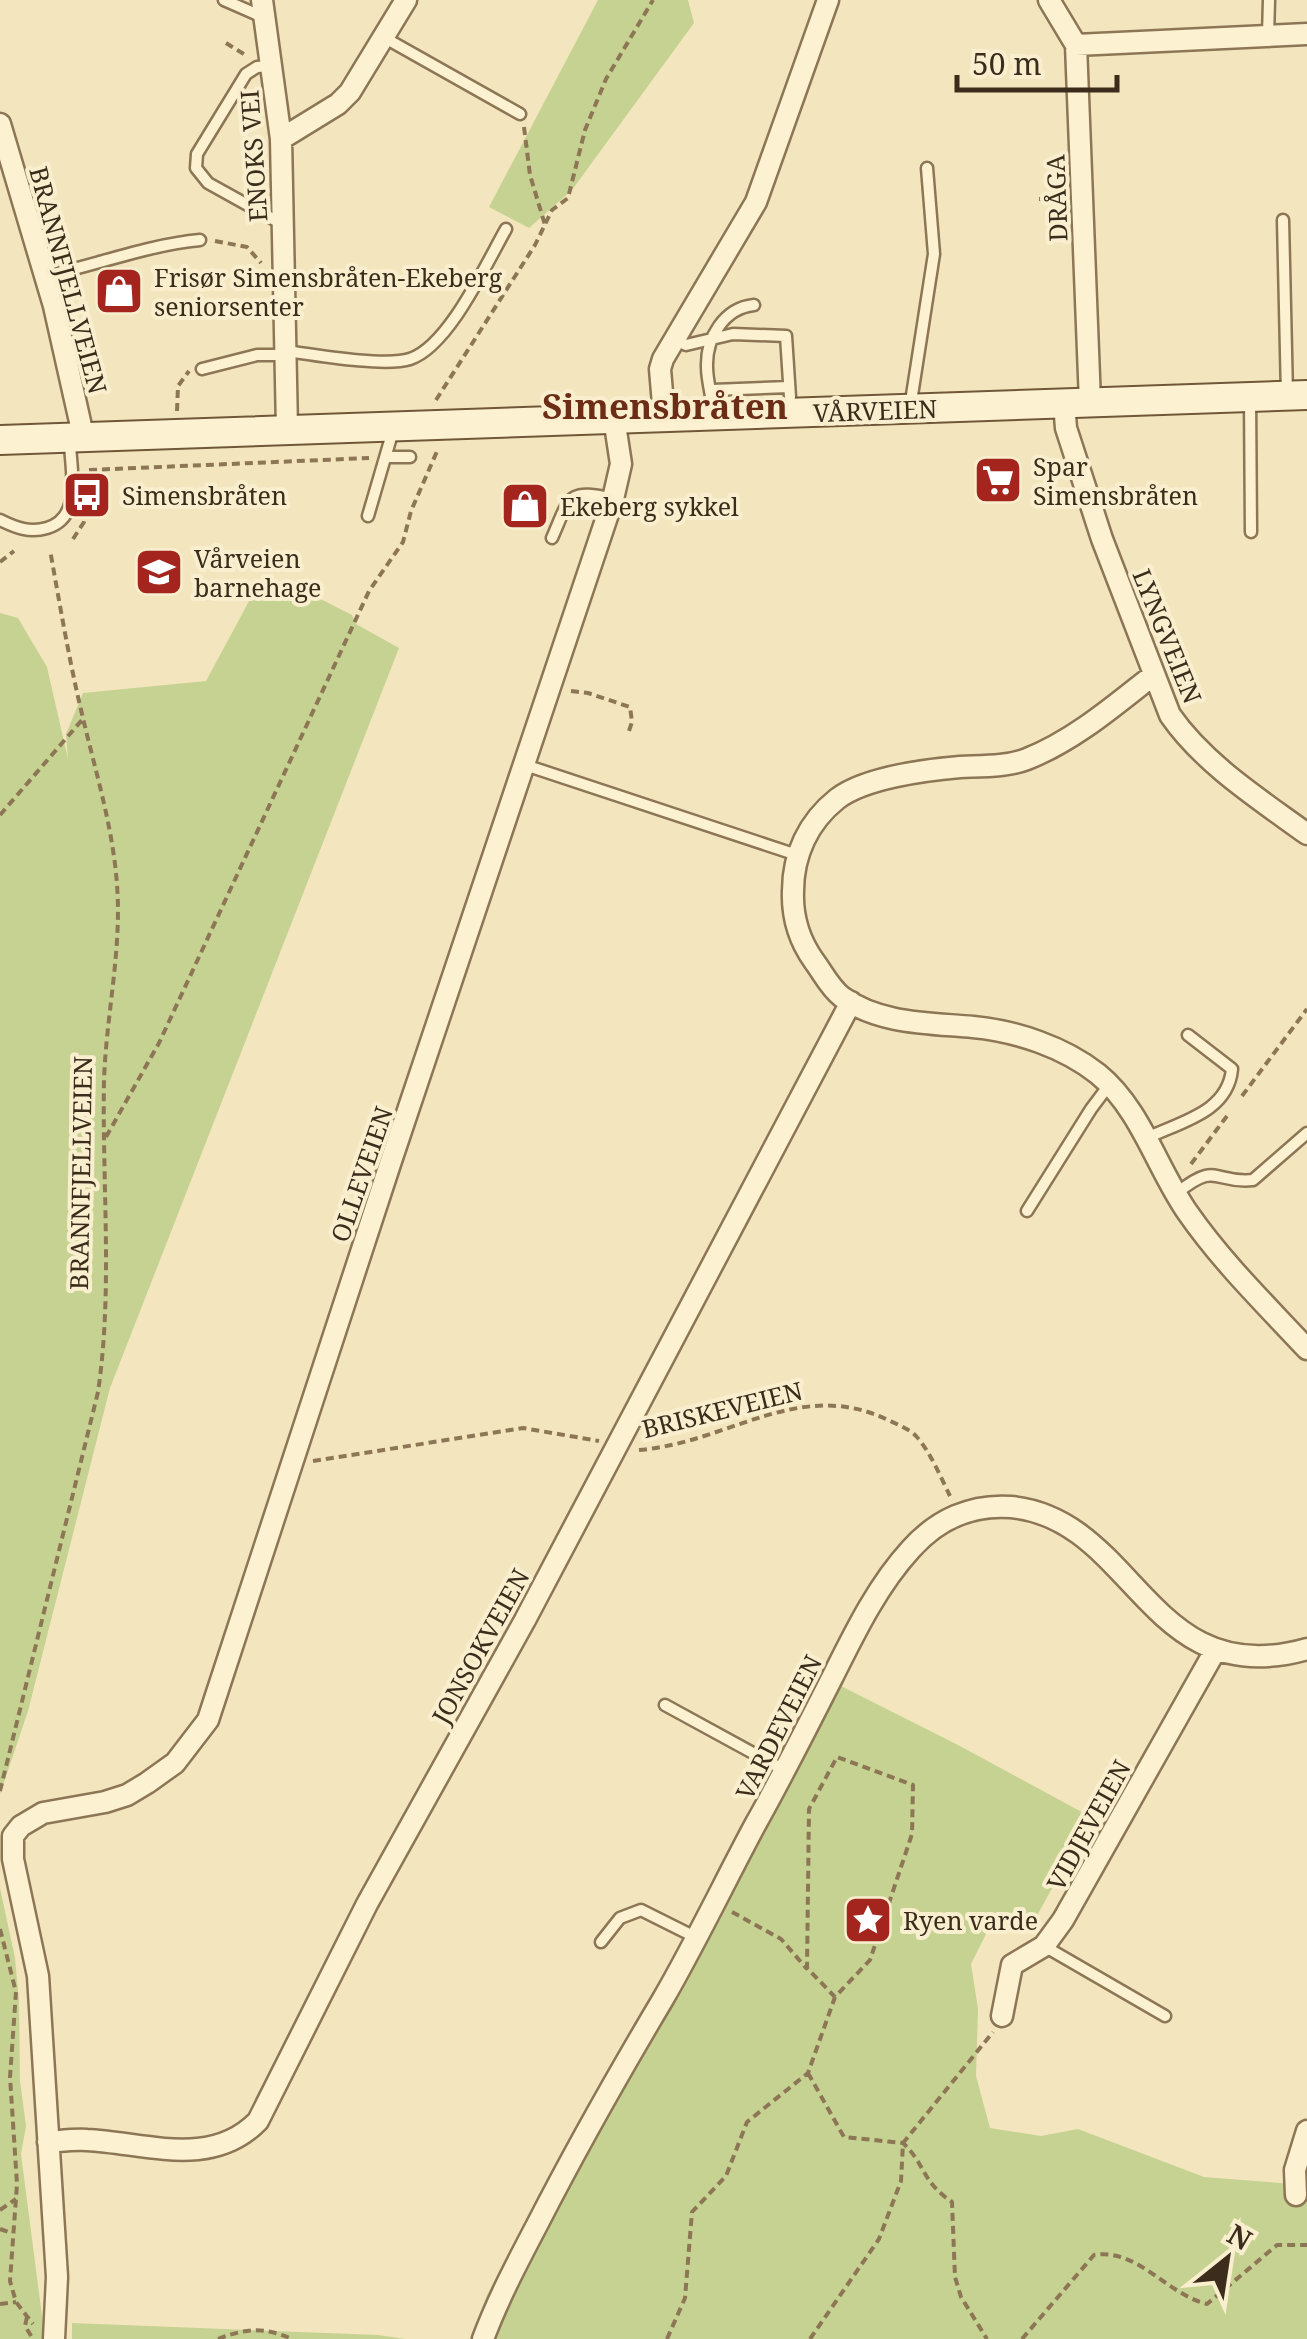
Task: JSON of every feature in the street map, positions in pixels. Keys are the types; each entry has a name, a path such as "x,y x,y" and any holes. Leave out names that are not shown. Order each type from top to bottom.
{"street":[{"path":"281,140 350,92 406,0"},
{"path":"664,416 660,368 673,339 756,202 828,0"},
{"name":"DRÅGA","path":"1049,0 1076,44 1077,403"},
{"name":"ENOKS VEI","path":"263,9 264,67 281,140 287,430"},
{"path":"1076,44 1307,34"},
{"name":"BRANNFJELLVEIEN","path":"1,134 45,276 76,436"},
{"name":"VÅRVEIEN","path":"0,440 664,416 713,403 910,409 1297,396"},
{"name":"LYNGVEIEN","path":"1077,403 1070,440 1152,676 1170,715 1220,768 1307,834"},
{"name":"OLLEVEIEN","path":"48,2142 38,1976 13,1859 13,1836 20,1826 43,1813 127,1795 162,1774 191,1746 208,1720 614,499 621,464 614,418"},
{"path":"1152,676 1063,740 1024,760 940,769 849,790 807,832 797,855 792,904 798,933 832,987 879,1016 1016,1034 1063,1052 1110,1085 1209,1242 1307,1349"},
{"name":"JONSOKVEIEN","path":"48,2142 83,2139 200,2150 245,2134 258,2121 367,1904 619,1445 851,1002"},
{"name":"VARDEVEIEN","path":"483,2339 566,2170 714,1902 850,1642 886,1583 924,1535 975,1508 1013,1507 1070,1527 1100,1550 1161,1616 1186,1636 1216,1649 1270,1656 1307,1650"},
{"name":"VIDJEVEIEN","path":"1002,2016 1012,1965 1044,1946 1063,1920 1216,1649"},
{"path":"1296,2195 1294,2170 1307,2130"},
{"path":"48,2142 57,2276 49,2335"}],"lane":[{"path":"224,0 263,9"},
{"path":"1268,37 1269,0"},
{"path":"384,38 520,114"},
{"path":"264,67 246,74 197,154 196,168 208,183 284,224"},
{"path":"910,409 934,254 927,168"},
{"path":"1283,220 1297,396"},
{"path":"202,369 257,355 285,353 393,362 417,356 445,330 506,229"},
{"path":"45,276 153,247 200,240"},
{"path":"673,339 686,345 715,338 733,334 786,336 789,392 713,403 707,358 715,338 720,324 730,312 754,306"},
{"path":"1250,397 1251,532"},
{"path":"368,516 394,426"},
{"name":"BRANNFJELLVEIEN","path":"0,521 30,531 59,523 72,500 76,436"},
{"path":"386,458 410,457"},
{"path":"552,538 574,496 584,492 614,499"},
{"path":"525,765 797,855"},
{"path":"1146,1138 1196,1119 1214,1104 1231,1078 1232,1068 1225,1061 1188,1036"},
{"path":"1027,1211 1090,1109 1110,1085"},
{"path":"1176,1194 1208,1173 1253,1180 1307,1133"},
{"path":"664,1705 784,1771"},
{"path":"601,1942 620,1918 635,1910 644,1910 695,1937"},
{"path":"1044,1946 1166,2016"}],"path":[{"path":"436,409 438,394 535,245 552,210 568,198 585,130 606,79 653,0"},
{"path":"226,44 264,67"},
{"path":"520,114 530,175 545,224"},
{"path":"200,240 247,247 260,259 262,272"},
{"path":"178,411 180,378 198,367 202,369"},
{"path":"104,1140 126,1108 159,1043 369,591 403,542 438,439"},
{"path":"89,470 386,458"},
{"name":"BRANNFJELLVEIEN","path":"0,1790 98,1392 102,1350 107,1204 104,1078 118,916 117,884 108,828 64,640 50,550"},
{"path":"0,562 14,551"},
{"path":"571,692 588,693 630,708 632,722 628,734"},
{"path":"0,815 83,718"},
{"name":"BRISKEVEIEN","path":"294,1460 320,1461 524,1428 637,1450 728,1430 792,1408 846,1404 878,1414 914,1435 958,1514"},
{"path":"667,2339 684,2298 692,2212 726,2176 747,2122 808,2073 835,1997 870,1960 912,1834 914,1785 837,1757 809,1809 807,1968"},
{"path":"714,1902 781,1940 835,1997"},
{"path":"0,1928 16,1992 10,2077 16,2199 10,2281 16,2302 27,2318 49,2335"},
{"path":"810,2339 879,2238 902,2182 903,2142 994,2032 1002,2016"},
{"path":"808,2073 844,2137 903,2142 916,2156 924,2177 952,2202 955,2277 961,2296 987,2339"},
{"path":"0,2210 16,2199"},
{"path":"0,2229 11,2233"},
{"path":"1022,2339 1094,2254 1113,2252 1156,2275 1192,2301 1207,2304 1277,2245 1307,2245"},
{"path":"0,2304 16,2302"},
{"path":"27,2318 32,2339"},
{"path":"218,2339 256,2329 292,2339"}],"green space":[{"path":"598,0 688,0 694,23 572,190 529,228 489,207"},
{"path":"261,579 293,585 352,615 356,624 399,648 110,1388 28,1711 0,1794 0,613 18,618 47,667 68,759 66,734 83,693 206,681"},
{"path":"829,1680 1091,1817 1033,1923 987,1932 971,1964 978,2009 976,2076 990,2128 1041,2136 1078,2129 1204,2177 1307,2185 1307,2339 470,2339 487,2295 529,2215"},
{"path":"0,1888 15,1958 20,2081 26,2126 21,2154 45,2339 0,2339"},
{"path":"72,2323 378,2335 405,2339 72,2339"}],"place":[{"name":"Frisør Simensbråten-Ekeberg seniorsenter","path":"119,291"},
{"name":"Spar Simensbråten","path":"998,480"},
{"name":"Simensbråten","path":"87,495"},
{"name":"Ekeberg sykkel","path":"525,506"},
{"name":"Vårveien barnehage","path":"159,572"},
{"name":"Ryen varde","path":"868,1920"}],"district":[{"name":"Simensbråten","path":"665,405"}]}
